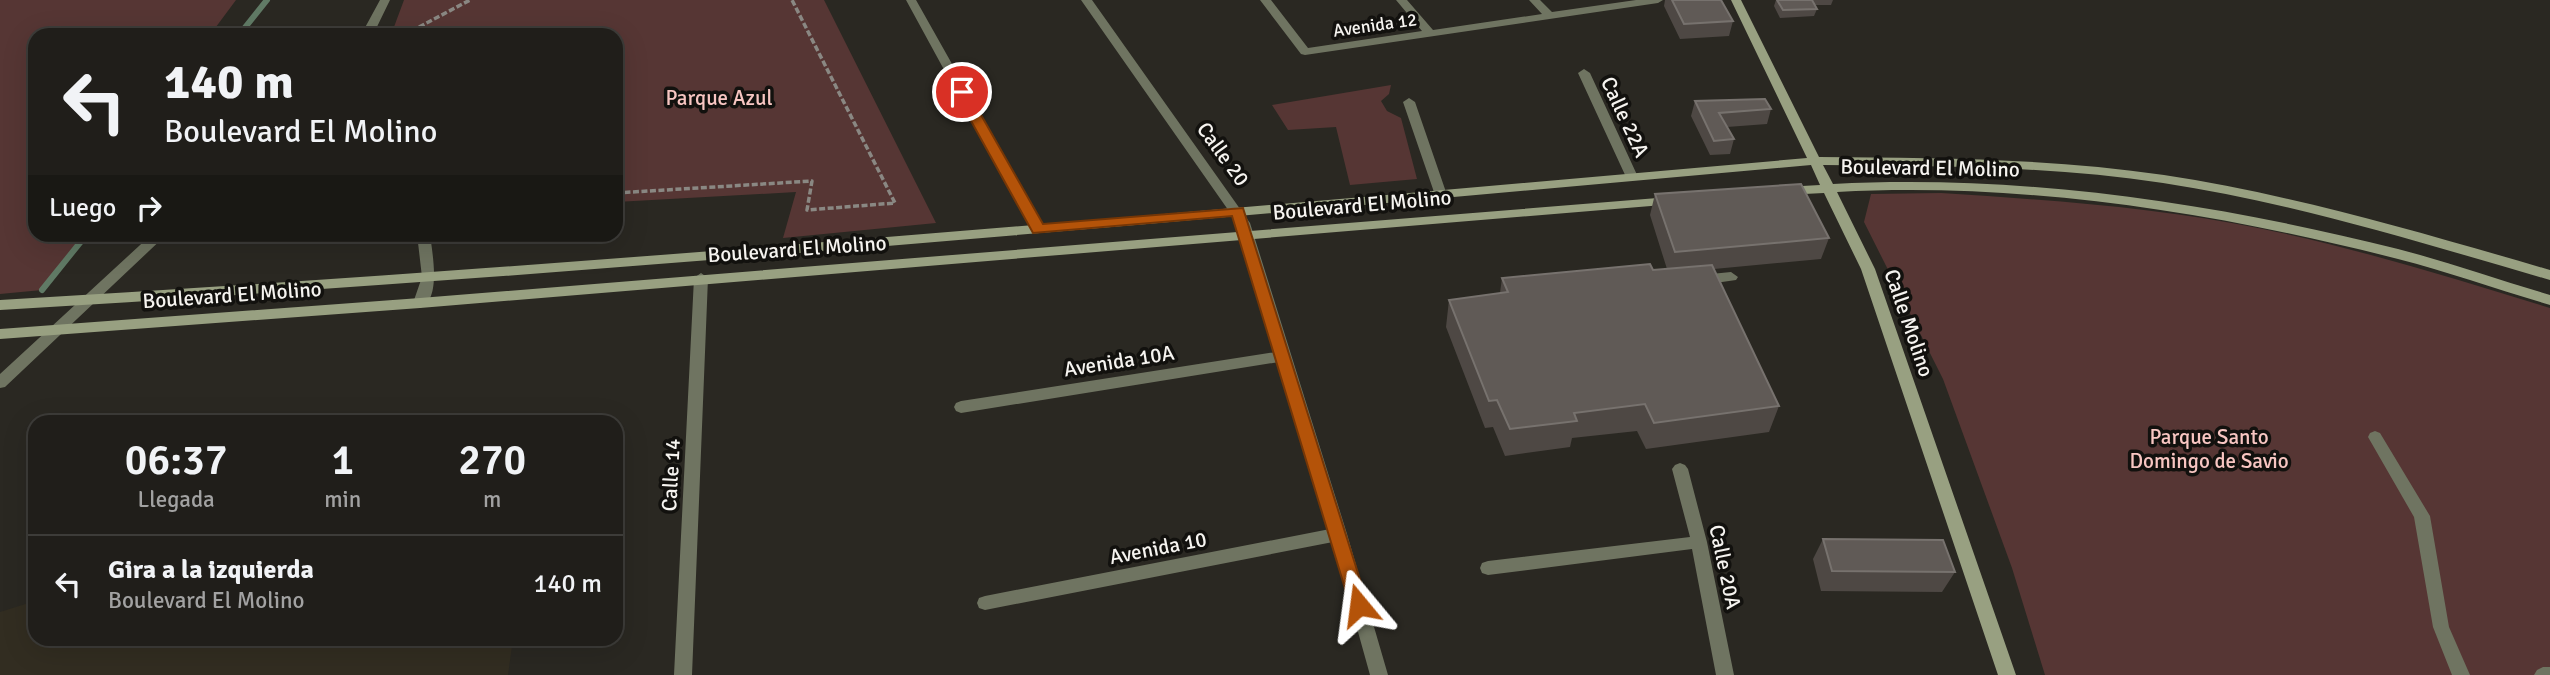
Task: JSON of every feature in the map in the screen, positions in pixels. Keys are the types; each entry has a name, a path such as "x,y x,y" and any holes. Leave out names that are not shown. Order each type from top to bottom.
{"street":[{"path":"371,28 385,0"},
{"path":"911,0 1038,229"},
{"name":"Calle 20","path":"1086,0 1238,211 1248,235 1339,534 1379,675"},
{"name":"Avenida 12","path":"1265,0 1305,52 1652,0"},
{"path":"1401,0 1431,35"},
{"path":"1534,0 1549,15"},
{"name":"Calle Molino","path":"1736,0 1868,269 2007,675"},
{"name":"Calle 22A","path":"1584,73 1632,177"},
{"path":"1409,103 1441,195"},
{"name":"Boulevard El Molino","path":"0,306 429,277 1038,229 1815,161 1906,162 2107,172 2252,196 2407,233 2550,275"},
{"path":"1906,162 1917,187"},
{"name":"Boulevard El Molino","path":"1773,192 1827,188 1971,187 2112,197 2255,220 2400,254 2550,300"},
{"name":"Boulevard El Molino","path":"0,334 420,303 1690,199"},
{"path":"0,383 152,242"},
{"path":"420,303 429,277 424,242"},
{"path":"1692,281 1731,277"},
{"name":"Calle 14","path":"683,675 701,278"},
{"name":"Avenida 10A","path":"961,407 1284,356"},
{"path":"2375,437 2422,516 2441,627 2461,675"},
{"name":"Calle 20A","path":"1680,469 1699,542 1725,675"},
{"name":"Avenida 10","path":"985,603 1339,534"},
{"path":"1488,568 1699,542"},
{"path":"2543,675 2550,675"}],"path":[{"path":"417,28 470,0"},
{"path":"623,193 812,181 807,210 895,203 792,0"}],"shaded area":[{"path":"28,603 28,646 512,646 508,675 0,675 0,612"}],"green space":[{"path":"0,0 236,0 215,28 28,28 28,242 81,242 42,290 0,294"},
{"name":"Parque Azul","path":"404,0 824,0 936,223 783,238 796,192 623,202 623,28 394,28"},
{"path":"1391,85 1389,94 1381,101 1387,111 1401,118 1417,179 1350,185 1336,127 1288,130 1272,105"},
{"name":"Parque Santo Domingo de Savio","path":"1941,193 2103,205 2223,221 2372,255 2550,308 2550,675 2045,675 2012,568 1943,379 1864,222 1871,194"}],"building":[{"path":"1672,0 1721,0 1733,21 1684,24"},
{"path":"1777,0 1812,0 1817,9 1783,10"},
{"path":"1765,99 1771,109 1719,113 1734,139 1714,141 1695,101"},
{"path":"1801,184 1829,238 1675,252 1655,194"},
{"path":"1650,264 1653,270 1712,265 1779,406 1654,423 1645,404 1574,413 1577,421 1510,429 1497,400 1489,401 1449,300 1508,292 1502,278"},
{"path":"1823,539 1943,540 1955,572 1832,571"}],"waterway":[{"path":"245,28 267,0"},
{"path":"42,290 81,242"}],"route":[{"path":"962,92 1038,229 1238,211 1248,235 1359,605"}]}
